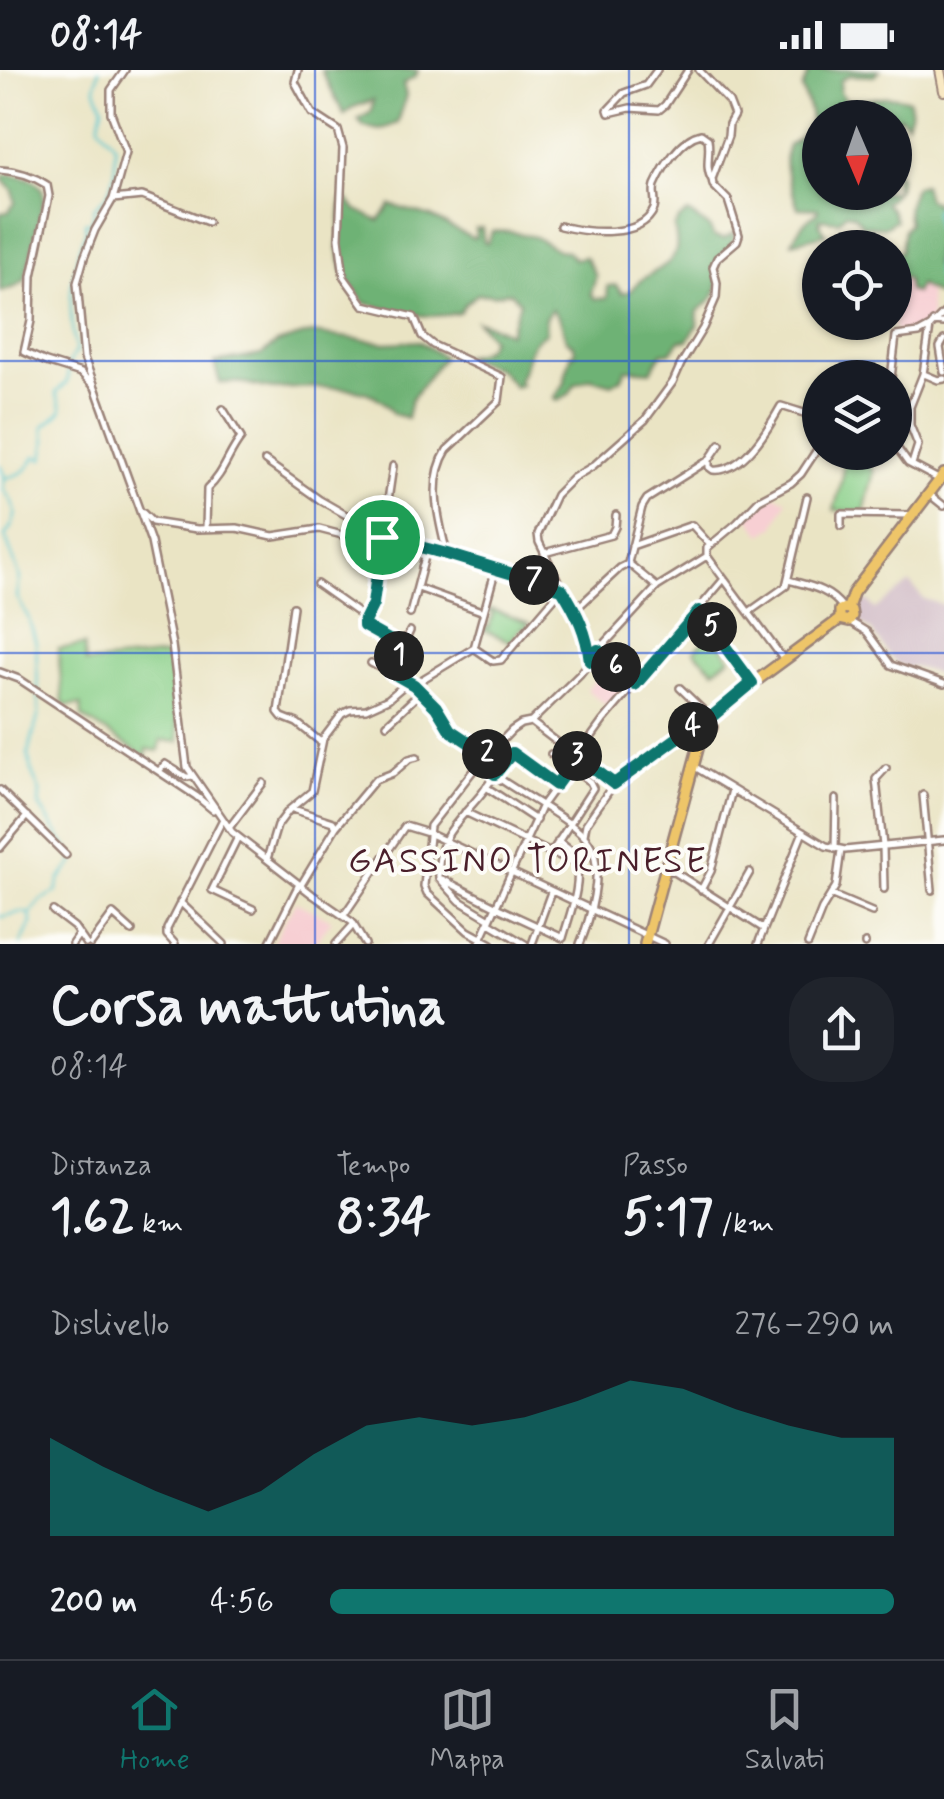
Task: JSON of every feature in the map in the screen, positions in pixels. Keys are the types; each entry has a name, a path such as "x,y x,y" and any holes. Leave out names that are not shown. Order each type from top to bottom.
{"main road":[{"path":"940,70 944,91"},
{"path":"647,939 705,723 752,683 852,613 845,608 853,593 942,477"}],"street":[{"path":"125,70 111,90 111,112 126,152 113,199 90,244 77,283 84,358 140,510 150,525 172,644 187,767 204,797 238,837 344,915 365,944"},
{"path":"298,70 295,82 312,113 338,130 343,148 339,238 344,277 364,305 414,316 422,336 433,345 502,377 499,401 441,460 435,493 447,554"},
{"path":"657,70 646,86 618,98 609,113 630,108 660,110 688,70"},
{"path":"699,70 729,102 734,115 713,182"},
{"path":"560,226 604,233 642,223 654,208 655,186 671,158 690,136 701,134 708,139 710,150 708,174 728,200 739,235 717,258 713,267 716,298 673,382 645,420 556,495 538,534 584,630 590,661"},
{"path":"0,170 36,178 47,185 49,196 32,276 31,321 24,352 81,374 95,386"},
{"path":"113,199 142,196 208,222"},
{"path":"893,360 896,336 918,332 944,313"},
{"path":"932,324 944,323"},
{"path":"912,402 923,374 932,324"},
{"path":"923,374 938,380 944,375 940,347 944,340"},
{"path":"709,460 713,470 736,464 759,441 781,406 802,412"},
{"path":"206,529 207,488 222,473 241,438 222,409"},
{"path":"912,430 918,445 912,464 942,477"},
{"path":"628,564 636,524 647,500 709,460 720,444"},
{"path":"265,461 320,500 360,522 363,537"},
{"path":"392,466 373,604 364,626 403,648"},
{"path":"784,660 706,556 706,548 759,500 790,483 803,470"},
{"path":"929,494 944,506"},
{"path":"748,612 786,586 807,497"},
{"path":"544,553 610,535 616,514"},
{"path":"841,526 841,514 913,515"},
{"path":"150,525 238,528 273,536 319,529 346,536 382,537 562,589"},
{"path":"632,546 692,525 710,545"},
{"path":"410,614 427,548"},
{"path":"492,944 480,941 468,931 424,886 430,826 488,755 512,730 531,722 580,674 657,587 706,556"},
{"path":"575,610 628,564"},
{"path":"628,564 657,587"},
{"path":"267,859 278,826 312,791 322,743 342,714 366,709 388,698 474,648 496,568"},
{"path":"480,941 542,805 577,756 724,579"},
{"path":"788,580 818,588 845,608"},
{"path":"317,584 366,618"},
{"path":"418,588 484,612"},
{"path":"474,648 501,660 562,589"},
{"path":"293,607 278,712 322,743"},
{"path":"699,611 752,683"},
{"path":"844,620 867,632 891,665 944,684"},
{"path":"391,672 410,632"},
{"path":"598,650 635,685"},
{"path":"371,662 411,684 436,707 450,730 488,755"},
{"path":"0,672 38,692 196,796 204,797"},
{"path":"584,835 586,824 614,784 691,728 705,723 706,713 680,688"},
{"path":"387,724 421,692"},
{"path":"531,722 614,784"},
{"path":"551,892 528,944 460,901 440,878 438,863 450,828 512,753 556,785"},
{"path":"550,754 593,788 551,853"},
{"path":"269,944 336,826 374,780 393,774 417,756"},
{"path":"482,762 584,835 594,854 592,911 580,944"},
{"path":"159,771 168,764 186,777 193,776"},
{"path":"693,766 838,849 944,840"},
{"path":"884,889 876,779 886,768"},
{"path":"229,828 263,783"},
{"path":"196,796 200,786"},
{"path":"486,787 536,820"},
{"path":"0,790 66,854"},
{"path":"701,890 711,871 732,790"},
{"path":"923,794 932,890"},
{"path":"808,944 832,895 838,849 836,800"},
{"path":"292,808 336,826"},
{"path":"464,812 551,853 575,858"},
{"path":"0,848 28,814"},
{"path":"175,944 166,932 223,819"},
{"path":"344,915 403,827 428,833 664,944"},
{"path":"758,944 803,832"},
{"path":"238,837 212,890 253,909"},
{"path":"440,878 562,938 578,874 575,854 558,841"},
{"path":"665,866 764,929"},
{"path":"708,944 750,872"},
{"path":"832,895 872,912"},
{"path":"180,902 224,944"},
{"path":"53,911 89,944 113,914 132,931"},
{"path":"336,944 354,924"},
{"path":"72,944 79,934"}],"shaded area":[{"path":"912,280 924,285 929,294 931,320 912,332"},
{"path":"775,495 787,500 774,528 762,535 747,515"},
{"path":"910,583 924,599 944,605 944,676 899,665 872,631 853,617 859,607 858,598 875,609"},
{"path":"609,662 632,683 610,708 587,690"},
{"path":"295,902 332,920 314,944 272,944"}],"green space":[{"path":"321,70 418,70 416,76 403,84 406,95 398,123 380,130 364,127 358,120 371,112 373,100 351,108 344,115"},
{"path":"810,70 880,70 874,76 850,75 841,80 840,92 846,100 806,100 802,89"},
{"path":"893,96 909,100 854,100"},
{"path":"801,136 802,208 798,208 785,162 788,145"},
{"path":"6,174 36,182 44,198 25,280 0,292 0,213 8,212 15,203 13,191 2,178"},
{"path":"923,184 927,199 936,202 942,229 934,264 944,278 944,299 919,285 912,292 912,230 904,230 909,223 907,210 912,210 915,186"},
{"path":"342,200 379,221 391,205 431,217 472,238 476,237 475,229 482,228 484,242 488,243 492,231 535,237 567,251 574,259 585,257 596,276 591,294 595,299 607,298 608,286 616,285 622,293 630,291 671,260 677,242 674,228 688,213 709,227 714,237 724,239 735,232 717,265 716,292 698,311 697,326 688,340 680,340 671,352 662,353 651,371 626,369 622,378 612,384 591,378 575,384 569,394 557,401 554,398 565,383 571,354 575,354 574,345 566,339 552,309 545,318 546,333 530,348 518,380 521,385 514,387 497,369 464,356 487,347 491,338 477,321 509,333 520,302 510,292 478,294 459,313 435,316 364,303 345,275 338,250"},
{"path":"891,210 896,220 884,227 863,226 854,215 846,213 839,221 819,219 823,230 802,230 802,240 792,242 802,225 817,213"},
{"path":"311,333 386,343 419,341 443,357 411,400 407,418 393,414 384,403 357,390 271,389 220,383 214,363 261,355 277,343"},
{"path":"843,470 874,471 864,512 834,510"},
{"path":"490,609 529,623 513,638 514,643 483,630 489,627 493,614"},
{"path":"713,633 730,658 714,670 694,651"},
{"path":"84,645 86,663 170,655 179,742 161,740 159,751 147,749 146,757 82,717 81,705 63,703 58,649"}],"waterway":[{"path":"30,914 40,901 56,892 60,879 75,861 39,805 40,792 28,754 39,713 36,643 17,597 20,577 5,536 15,512 3,489 5,478 23,472 35,456 43,459 43,427 62,409 56,393 67,382 69,363 76,351 71,318 73,274 86,232 85,223 92,222 94,208 108,194 115,172 115,145 99,125 103,107 95,87 99,70"},
{"path":"944,202 934,211 937,275 944,290"},
{"path":"0,465 5,478"},
{"path":"0,917 30,914 31,923 21,944"}],"district":[{"name":"GASSINO TORINESE","path":"528,862"}],"route":[{"path":"382,537 562,589 584,630 590,661 598,650 635,685 699,611 752,683 709,719 701,720 614,784 577,756 556,785 512,753 495,774 482,762 488,755 450,730 436,707 414,685 391,672 403,648 364,626 373,604 382,537"}]}
